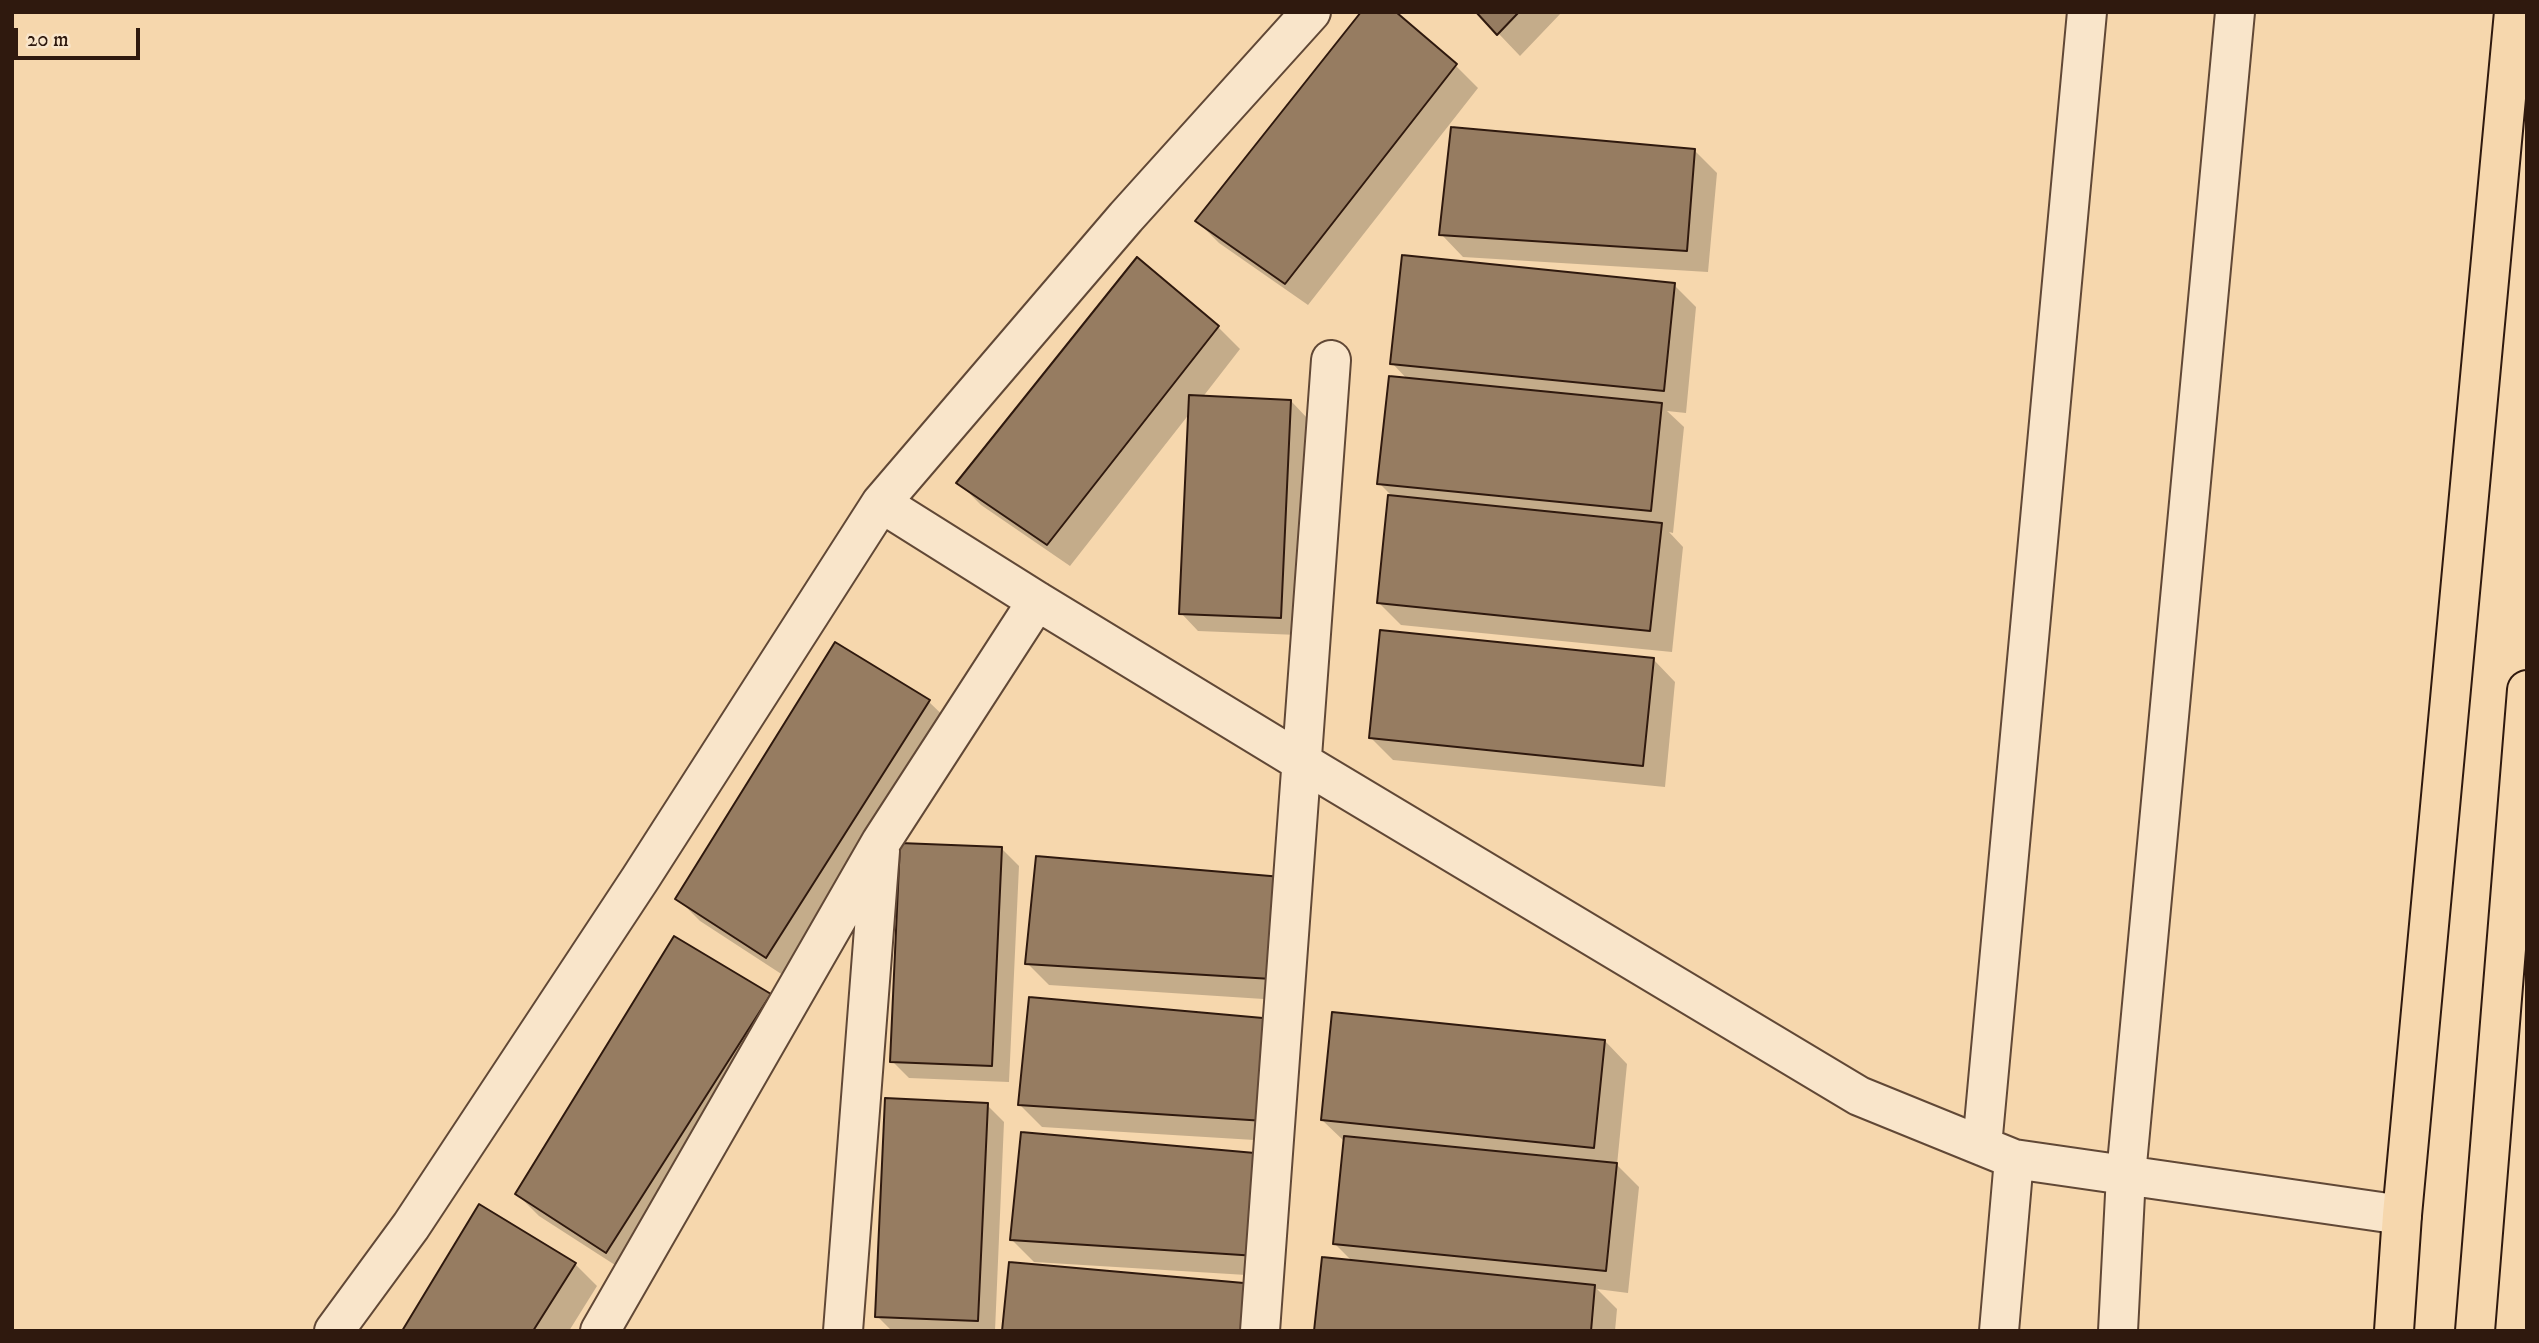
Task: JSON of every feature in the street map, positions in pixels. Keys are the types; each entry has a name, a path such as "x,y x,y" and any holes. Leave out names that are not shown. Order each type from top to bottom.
{"highway":[{"path":"2394,1331 2402,1215 2514,12"},
{"path":"2475,1331 2527,690"}],"street":[{"path":"334,1331 411,1226 640,879 881,503 1126,217 1311,12"},
{"path":"1999,1331 1998,1152 2087,12"},
{"path":"2118,1331 2126,1175 2235,12"},
{"path":"1260,1331 1331,360"},
{"path":"881,503 1300,761 1859,1096 1998,1152 2126,1175 2402,1215"},
{"path":"600,1331 881,842 1037,601"},
{"path":"843,1331 881,842"}],"building":[{"path":"1361,12 1396,12 1457,64 1285,284 1195,221"},
{"path":"1476,12 1519,12 1497,35"},
{"path":"1451,127 1695,149 1687,251 1439,235"},
{"path":"1402,255 1675,283 1664,391 1390,364"},
{"path":"1137,257 1219,326 1047,545 956,483"},
{"path":"1389,376 1662,403 1651,511 1377,484"},
{"path":"1189,395 1291,400 1281,618 1179,614"},
{"path":"1388,495 1662,523 1650,631 1377,603"},
{"path":"1380,630 1654,658 1643,766 1369,738"},
{"path":"835,642 930,700 766,958 675,899"},
{"path":"900,843 1002,847 992,1066 890,1062"},
{"path":"1036,856 1282,877 1272,979 1025,964"},
{"path":"674,936 771,994 606,1253 515,1194"},
{"path":"1029,997 1274,1019 1265,1121 1018,1105"},
{"path":"1332,1012 1605,1040 1594,1148 1321,1120"},
{"path":"885,1098 988,1103 978,1321 875,1317"},
{"path":"1021,1132 1266,1154 1257,1256 1010,1240"},
{"path":"1344,1136 1617,1163 1606,1271 1333,1244"},
{"path":"479,1204 576,1263 533,1331 402,1331"},
{"path":"1322,1257 1595,1285 1591,1331 1314,1331"},
{"path":"1009,1262 1255,1284 1250,1331 1002,1331"}]}
